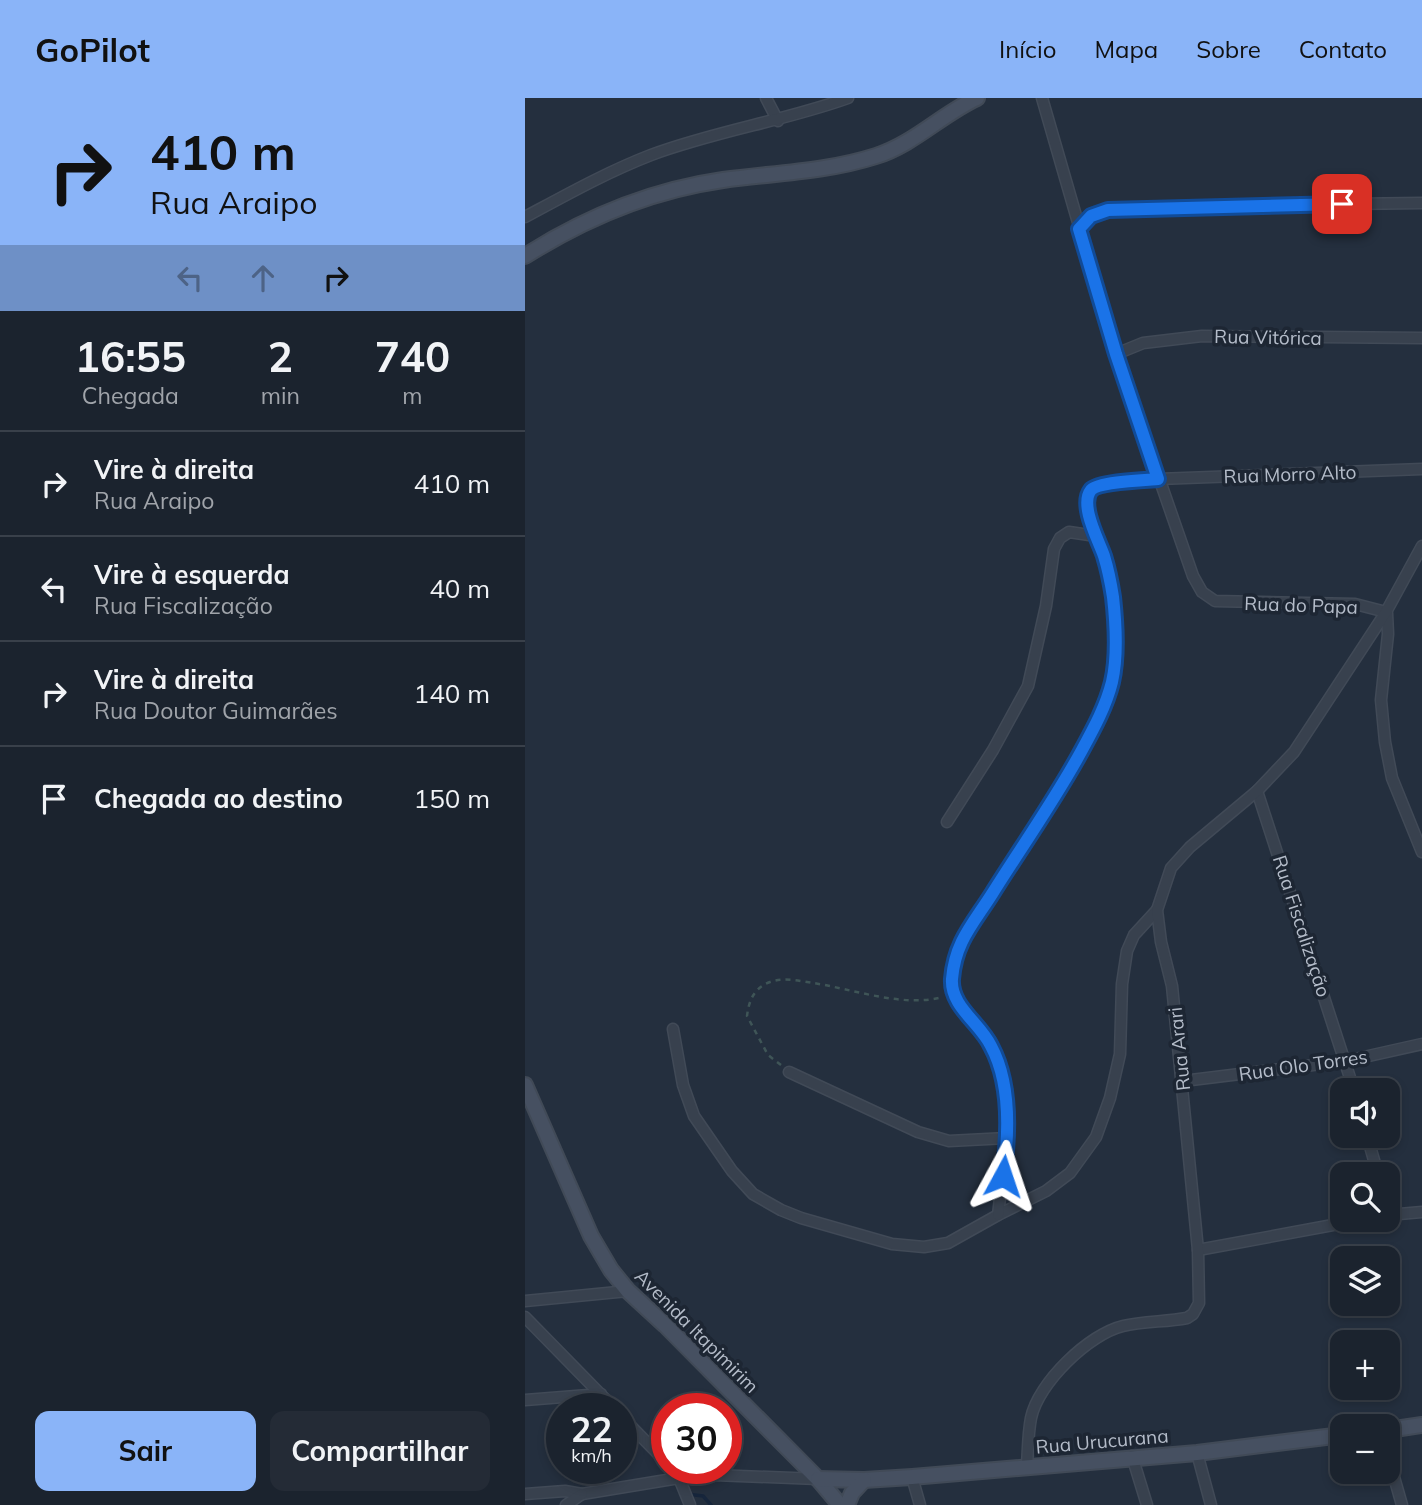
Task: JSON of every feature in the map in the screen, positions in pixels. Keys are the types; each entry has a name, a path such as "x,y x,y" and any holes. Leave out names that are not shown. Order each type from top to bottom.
{"main road":[{"path":"525,256 595,218 651,196 724,180 836,167 879,156 916,137 977,98"},
{"name":"Avenida Itapimirim","path":"525,1085 591,1236 611,1270 628,1291 818,1479 839,1505"},
{"path":"1400,1428 1422,1425"},
{"name":"Rua Urucurana","path":"818,1479 912,1477 1197,1453 1330,1436"},
{"path":"847,1505 852,1493 864,1480"}],"street":[{"path":"766,98 778,121"},
{"path":"525,217 596,179 651,155 778,121 848,98"},
{"path":"1042,98 1116,354 1158,479"},
{"path":"1079,229 1091,216 1108,210 1422,203"},
{"name":"Rua Vitórica","path":"1116,354 1143,343 1202,336 1422,338"},
{"name":"Rua Morro Alto","path":"1096,536 1087,503 1091,490 1097,486 1158,479 1422,469"},
{"name":"Rua do Papa","path":"1158,479 1193,576 1202,592 1215,601 1355,604 1387,612"},
{"path":"947,822 993,750 1028,686 1047,606 1056,543 1069,532 1096,536 1104,555 1113,596 1116,645 1112,682 1098,720 1058,794 959,944 952,980 953,994 991,1045 1000,1070 1006,1102 1007,1138 998,1214"},
{"name":"Rua Arari","path":"1027,1466 1031,1416 1038,1397 1066,1363 1103,1334 1124,1326 1187,1318 1193,1314 1199,1303 1198,1250 1183,1081 1172,986 1161,942 1157,910 1171,868 1190,847 1257,791 1294,752 1387,612 1422,546"},
{"path":"1387,612 1388,635 1381,700 1385,742 1391,778 1422,852"},
{"name":"Rua Fiscalização","path":"1257,791 1351,1078"},
{"path":"673,1030 683,1085 694,1116 732,1171 753,1194 801,1218 879,1240 924,1247 948,1242 1046,1191 1070,1173 1095,1137 1110,1098 1120,1054 1122,984 1127,951 1134,935 1157,910"},
{"name":"Rua Olo Torres","path":"1183,1081 1346,1061 1422,1044"},
{"path":"789,1072 918,1132 949,1141 1007,1138"},
{"path":"1400,1213 1422,1212"},
{"path":"1198,1250 1330,1226"},
{"path":"525,1301 628,1291"},
{"path":"525,1317 600,1393"},
{"path":"525,1400 546,1398"},
{"path":"637,1432 651,1447"},
{"path":"1197,1453 1211,1505"},
{"path":"1132,1457 1147,1505"},
{"name":"Rua Urucurana","path":"742,1475 818,1479"},
{"path":"912,1477 920,1505"},
{"name":"Rua Urucurana","path":"525,1494 565,1491 582,1494 651,1483"},
{"path":"681,1484 690,1505"},
{"path":"1396,1484 1402,1505"},
{"path":"596,1492 599,1505"},
{"path":"566,1505 582,1494"}],"path":[{"path":"789,1072 768,1055 747,1016 753,994 773,981 796,980 864,994 921,1001 953,994"}],"waterway":[{"path":"687,1494 703,1496 711,1505"}],"route":[{"path":"1003,1176 1007,1138 1006,1102 1000,1070 991,1045 953,994 952,980 959,944 1058,794 1098,720 1112,682 1116,645 1113,596 1104,555 1091,522 1087,503 1091,490 1097,486 1158,479 1116,354 1079,229 1091,216 1108,210 1342,204"}]}
